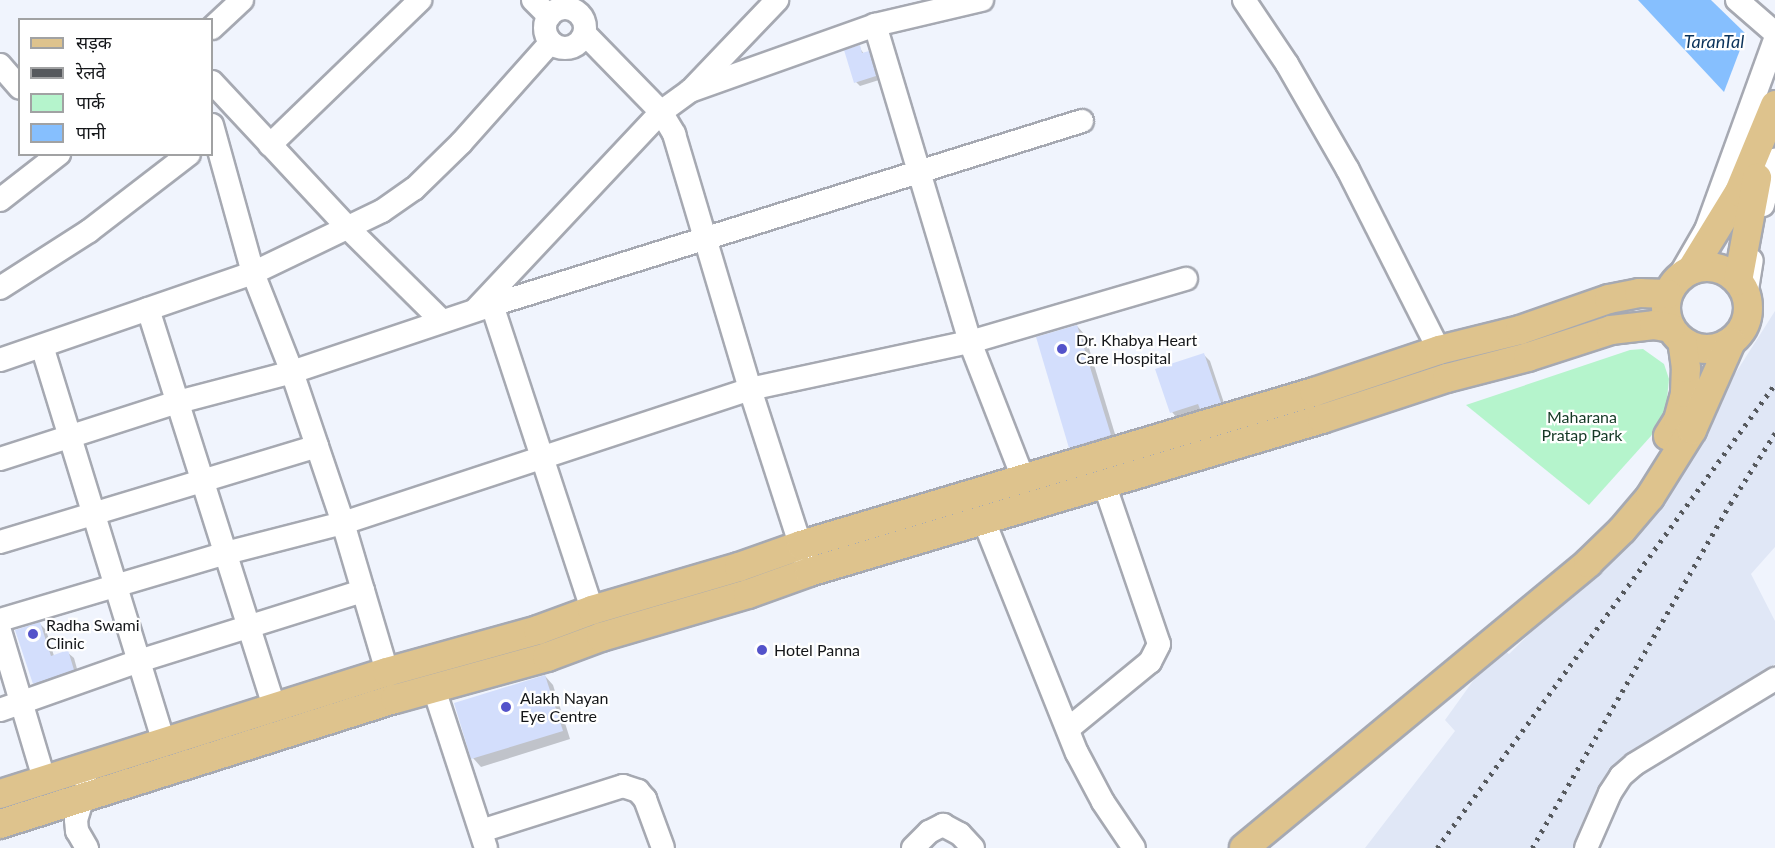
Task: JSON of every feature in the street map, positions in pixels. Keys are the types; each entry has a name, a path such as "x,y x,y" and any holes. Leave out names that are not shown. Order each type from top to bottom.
{"main road":[{"path":"1221,848 1576,551 1636,483 1678,420 1685,393 1686,368 1677,334 1666,312 1679,282 1718,231 1739,192 1772,114"},
{"path":"1244,848 1588,563 1622,530 1650,497 1692,430 1731,342 1742,330 1748,314 1742,289 1772,114"},
{"path":"0,794 387,672 538,630 592,610 739,567 801,545 1314,392 1439,351 1520,330 1610,298 1679,282 1708,267 1725,271 1742,289"},
{"path":"0,824 434,689 547,657 601,637 748,594 809,572 1611,330 1654,325 1677,334 1698,348 1706,349 1715,349 1731,342"}],"street":[{"path":"213,27 242,0"},
{"path":"270,145 420,0"},
{"path":"484,307 660,112 690,91 777,0"},
{"path":"690,91 875,25 917,7 982,0"},
{"path":"1244,0 1287,64 1348,170 1439,351"},
{"path":"1737,0 1775,33"},
{"path":"587,16 582,40 570,48 563,49 551,42 545,30 541,8 568,8 587,16 674,134 750,389 809,572"},
{"path":"875,25 970,342 1023,478"},
{"path":"1679,282 1706,230 1775,39"},
{"path":"0,360 253,273 382,211 414,189 461,143 551,42"},
{"path":"0,65 18,86"},
{"path":"213,83 348,228 442,321"},
{"path":"0,459 178,402 292,372 484,307 1082,121"},
{"path":"213,136 253,273 292,372 343,523 387,672"},
{"path":"0,200 56,156"},
{"path":"0,288 89,231 186,156"},
{"path":"1742,289 1775,160"},
{"path":"0,620 116,588 226,553 343,523 750,389 970,342 1186,279"},
{"path":"484,307 544,458 592,610"},
{"path":"148,309 275,709"},
{"path":"42,346 164,743"},
{"path":"0,542 317,446"},
{"path":"1068,729 1149,662 1159,644 1104,483"},
{"path":"984,520 1077,753 1103,802 1134,848"},
{"path":"11,707 139,662 363,591"},
{"path":"0,632 11,707 44,779"},
{"path":"1586,848 1610,792 1621,776 1635,764 1775,679"},
{"path":"434,689 483,840 623,786 638,791 645,799 663,848"},
{"path":"87,848 77,831 76,820 81,798 95,765"},
{"path":"913,848 929,832 943,825 960,834 973,848"}],"shaded area":[{"path":"1775,311 1775,547 1751,574 1775,621 1775,664 1636,754 1579,848 1365,848 1455,731 1445,720 1498,646 1509,654 1601,564 1709,415"}],"green space":[{"name":"Maharana Pratap Park","path":"1643,349 1664,364 1669,379 1666,409 1651,436 1589,505 1466,405 1630,350"}],"water":[{"name":"TaranTal","path":"1638,0 1711,0 1746,34 1724,92"}],"building":[{"path":"860,45 862,53 869,51 876,76 854,83 844,50"},
{"path":"1077,325 1111,435 1069,448 1036,337"},
{"path":"1204,353 1221,403 1200,409 1198,404 1170,413 1155,369"},
{"path":"40,622 51,656 68,650 74,670 33,684 15,630"},
{"path":"545,675 563,731 471,759 454,703"}],"railway":[{"path":"1437,848 1775,384"},
{"path":"1532,848 1730,504 1775,433"}],"place":[{"name":"Dr. Khabya Heart Care Hospital","path":"1062,349"},
{"name":"Radha Swami Clinic","path":"33,634"},
{"name":"Hotel Panna","path":"762,650"},
{"name":"Alakh Nayan Eye Centre","path":"506,707"}]}
